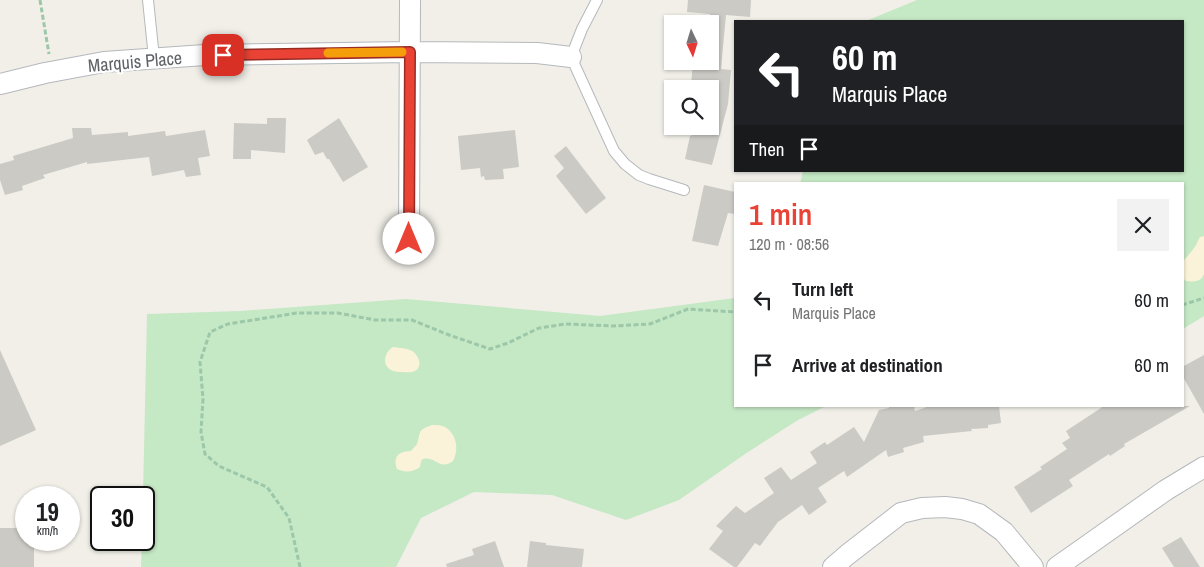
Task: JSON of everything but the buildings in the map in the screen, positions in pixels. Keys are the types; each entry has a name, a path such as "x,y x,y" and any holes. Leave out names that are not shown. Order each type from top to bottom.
{"street":[{"path":"409,239 410,0"},
{"name":"Marquis Place","path":"0,84 104,62 154,58 410,52 538,53 572,57"},
{"path":"1057,567 1166,490 1204,467"},
{"path":"833,567 901,513 922,508 945,506 979,514 1004,532 1033,567"}],"lane":[{"path":"148,0 154,58"},
{"path":"597,0 582,29 572,57 614,151 625,164 639,175 684,190"}],"path":[{"path":"40,0 52,72"},
{"path":"1184,304 1204,298"},
{"path":"300,567 289,518 267,487 219,466 205,454 200,432 203,399 200,362 210,332 228,324 297,313 338,313 375,320 412,320 448,335 490,349 508,343 539,328 566,324 613,326 650,324 688,309 734,312"}],"green space":[{"path":"917,0 1204,0 1204,316 1184,328 1184,182 800,182 803,172 1184,172 1184,20 868,20"},
{"path":"734,298 734,407 824,407 798,420 679,500 626,520 552,495 474,492 421,518 396,567 141,567 142,551 155,551 155,486 143,486 147,314 240,311 406,299 600,316"}],"sand":[{"path":"1204,236 1204,274 1197,281 1186,281 1184,279 1184,261 1200,237"},
{"path":"393,347 412,351 417,355 419,367 412,372 392,371 386,365 385,358"},
{"path":"432,425 445,427 452,434 456,442 456,452 453,461 448,464 441,464 431,459 423,459 420,467 415,470 397,469 396,458 398,455 411,451 417,444 422,430"}],"slow traffic":[{"path":"328,53 402,52"}],"route":[{"path":"223,55 410,52 409,239"}]}
